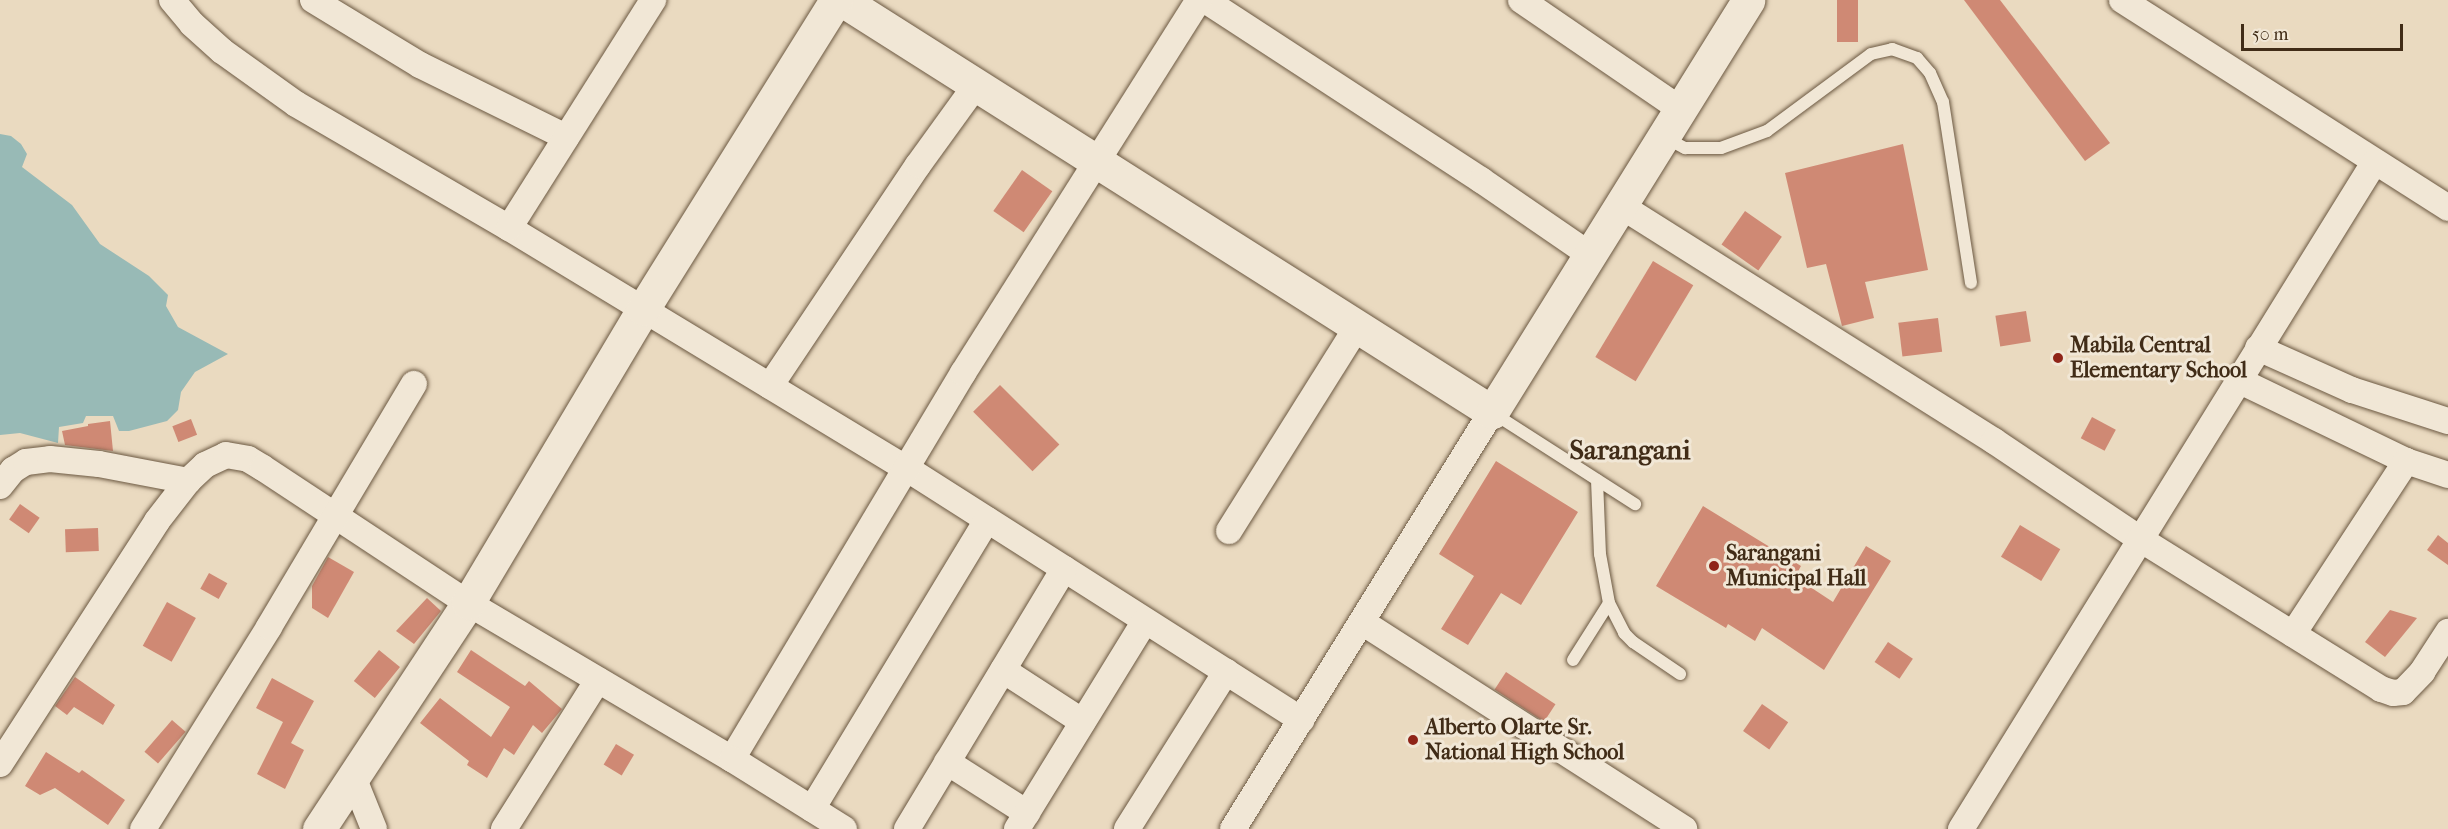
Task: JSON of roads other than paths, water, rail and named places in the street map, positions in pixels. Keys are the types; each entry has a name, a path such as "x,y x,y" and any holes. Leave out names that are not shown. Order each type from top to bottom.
{"street":[{"path":"172,0 192,24 222,51 296,104 509,228 906,468 1301,720"},
{"path":"313,0 420,65 566,137"},
{"path":"509,228 653,0"},
{"path":"319,829 468,603 643,309 836,0"},
{"path":"842,0 1492,412"},
{"path":"732,759 906,468 1199,0"},
{"path":"1205,0 1481,180 1590,255"},
{"path":"1521,0 1672,123"},
{"path":"1233,829 1748,0"},
{"path":"2121,0 2448,208"},
{"path":"770,386 918,165 976,85"},
{"path":"1961,829 2374,163"},
{"path":"1621,206 1994,441 2140,539 2381,689 2392,693 2403,692 2412,685 2448,632"},
{"path":"1229,531 1357,327"},
{"path":"2258,348 2352,390 2448,421"},
{"path":"2238,380 2406,461 2448,475"},
{"path":"143,829 263,637 414,384"},
{"path":"0,764 123,571 188,481 205,465 226,455 248,459 468,603 732,759 844,829"},
{"path":"0,486 13,470 26,462 50,459 99,464 188,481"},
{"path":"2293,634 2406,461"},
{"path":"812,809 987,520"},
{"path":"907,829 1064,569"},
{"path":"947,762 1022,821 1145,621"},
{"path":"1362,622 1684,829"},
{"path":"1003,670 1083,722"},
{"path":"1126,829 1226,672"},
{"path":"504,829 597,680"},
{"path":"353,777 374,829"}],"lane":[{"path":"1672,123 1685,148 1721,148 1767,131 1871,54 1892,49 1917,58 1930,73 1943,102 1971,283"},
{"path":"1492,412 1635,504"},
{"path":"1597,480 1600,554 1609,603 1624,633 1633,642 1680,674"},
{"path":"1573,660 1609,603"}],"water":[{"path":"0,134 11,136 21,144 27,154 22,167 72,205 100,244 149,276 168,295 166,306 178,327 228,354 195,372 181,392 178,410 167,421 129,431 119,431 113,416 86,416 83,423 59,427 58,443 20,433 0,435"}],"place":[{"name":"Mabila Central Elementary School","path":"2058,358"},
{"name":"Sarangani Municipal Hall","path":"1714,566"},
{"name":"Alberto Olarte Sr. National High School","path":"1413,740"}],"district":[{"name":"Sarangani","path":"1630,450"}]}
